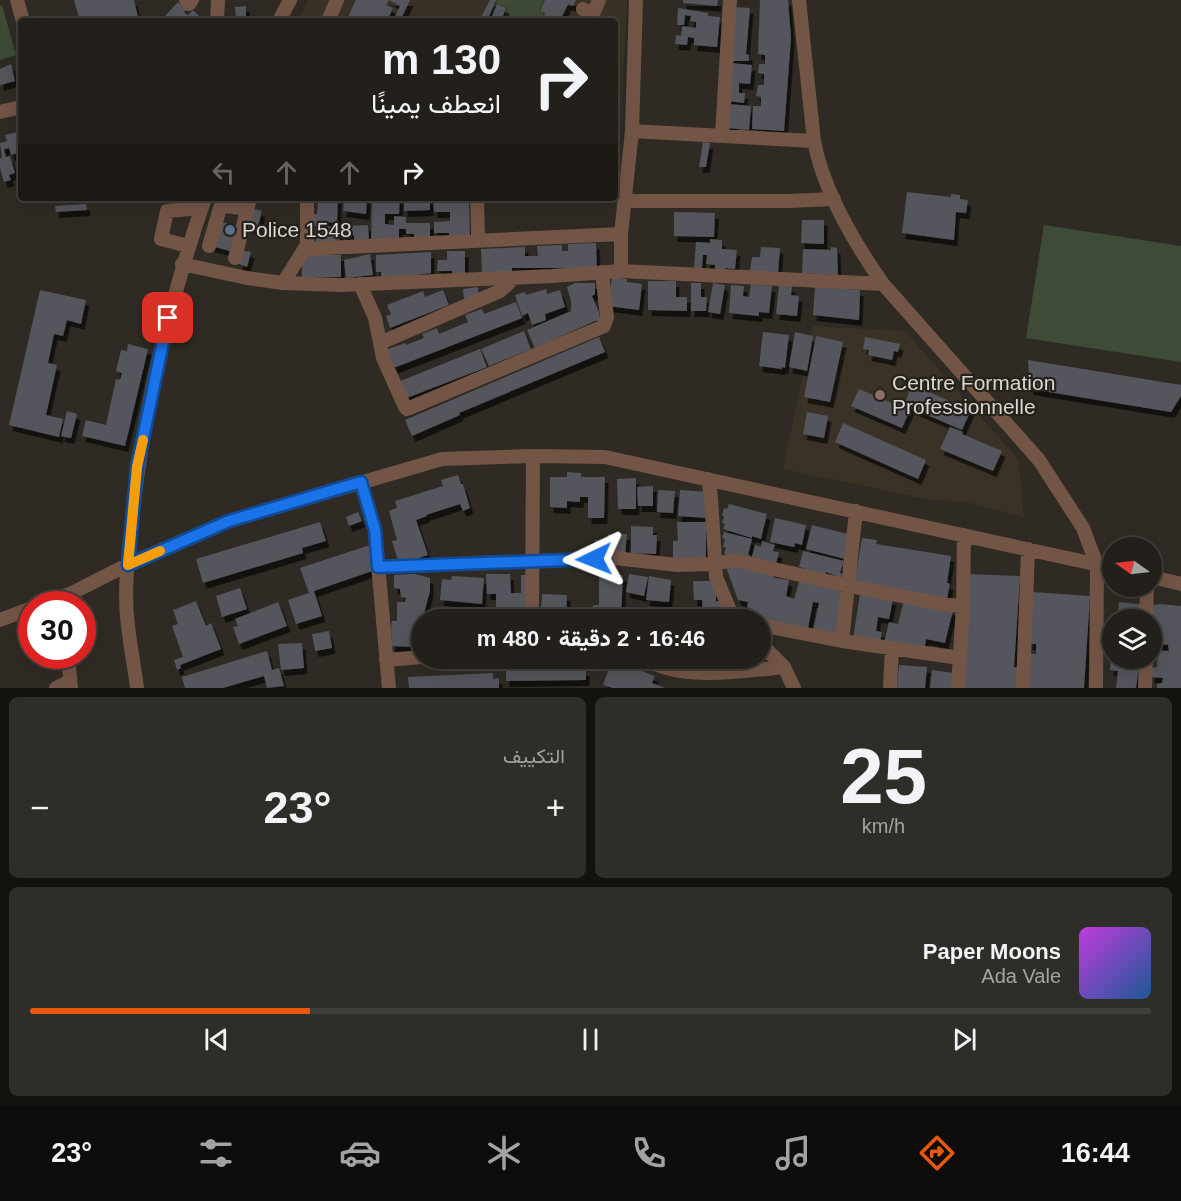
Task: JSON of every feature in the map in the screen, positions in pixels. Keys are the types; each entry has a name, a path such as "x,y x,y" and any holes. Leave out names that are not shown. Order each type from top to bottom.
{"street":[{"path":"18,0 22,18"},
{"path":"186,0 189,4 192,0"},
{"path":"217,18 219,0"},
{"path":"281,18 290,0"},
{"path":"329,18 338,0"},
{"path":"583,8 593,14 599,0"},
{"path":"621,271 621,234 625,201 622,169 632,131 636,0"},
{"path":"722,136 730,0"},
{"path":"799,0 814,141 817,158 834,199 869,264 884,284 1039,460 1083,528 1097,565 1096,688"},
{"path":"0,112 18,108"},
{"path":"632,131 814,141"},
{"path":"625,201 834,199"},
{"path":"283,283 307,240 307,201"},
{"path":"477,201 478,241"},
{"path":"137,688 127,615 128,565 137,467 163,336 182,264 204,203"},
{"path":"188,246 161,239 167,211 204,203"},
{"path":"194,230 211,240 220,208 249,203 235,258"},
{"path":"304,249 621,234"},
{"path":"182,264 283,283 360,284 621,271 884,284"},
{"path":"360,284 375,318 383,358 405,407 411,408 604,326 607,317 602,272"},
{"path":"380,343 500,291 512,278"},
{"path":"84,591 128,565 229,521 442,459 533,456 605,457 1102,566"},
{"path":"532,609 533,456"},
{"path":"708,479 716,577 729,609"},
{"path":"361,482 375,530 388,688"},
{"path":"842,641 856,511"},
{"path":"958,688 964,535"},
{"path":"1023,688 1028,549"},
{"path":"378,567 615,558 677,565 715,564 734,560 849,586 963,606"},
{"path":"1162,579 1181,584"},
{"path":"0,620 18,613"},
{"path":"771,627 842,641 960,658"},
{"path":"890,688 892,648"},
{"path":"771,654 784,667 794,688"},
{"path":"386,660 411,658"},
{"path":"771,668 784,667"},
{"path":"56,688 70,684 69,669"},
{"path":"675,669 722,673 763,669"},
{"path":"1145,688 1146,669"}],"shaded area":[{"path":"309,0 627,0 619,163 618,18 299,18"},
{"name":"Centre Formation Professionnelle","path":"813,326 905,331 1018,459 1024,517 966,502 931,500 783,469"}],"green space":[{"path":"497,0 544,0 539,11 544,14 542,18 503,18 508,8 496,3"},
{"path":"2,5 16,55 0,60 0,6"},
{"path":"1044,225 1181,246 1181,362 1026,338"}],"building":[{"path":"74,0 134,0 138,18 133,18 79,18"},
{"path":"356,0 389,0 386,5 393,8 388,18 347,18"},
{"path":"389,0 410,0 401,18 394,18 400,6"},
{"path":"490,0 496,0 488,18 481,18"},
{"path":"545,0 576,0 573,6 568,4 561,18 543,18 545,13 540,11"},
{"path":"683,0 718,0 717,6 683,3"},
{"path":"760,0 788,0 791,38 784,131 752,129 753,106 761,106 761,97 756,96 758,85 764,85 764,74 758,73 759,64 765,64 765,55 758,54"},
{"path":"178,2 188,15 193,10 201,18 165,18"},
{"path":"497,4 506,8 502,18 491,18"},
{"path":"246,6 246,18 236,18 235,7"},
{"path":"733,7 750,8 746,54 749,55 749,61 730,61"},
{"path":"678,8 720,17 717,47 694,45 694,38 688,37 687,45 675,44 676,35 681,36 682,26 696,28 696,22 690,21 691,16 685,15 684,25 677,25"},
{"path":"730,63 752,65 750,84 739,83 739,93 745,93 744,103 727,101"},
{"path":"11,64 15,81 0,85 0,69"},
{"path":"728,104 751,106 749,130 726,128"},
{"path":"18,132 18,153 11,155 9,148 4,149 6,157 10,156 15,173 9,175 11,180 4,182 0,168 0,158 2,158 0,143 7,141 5,135"},
{"path":"703,142 710,143 706,167 699,167"},
{"path":"907,192 951,197 951,194 960,195 960,199 968,200 966,213 956,212 954,240 902,233"},
{"path":"338,201 337,223 326,222 325,226 340,227 339,244 315,243 316,226 312,226 313,214 317,214 318,202"},
{"path":"344,201 367,201 366,214 343,211"},
{"path":"372,201 400,201 399,214 385,214 385,224 394,225 394,216 406,217 406,223 430,223 430,239 414,239 414,234 406,234 406,229 399,229 399,241 371,241"},
{"path":"404,201 430,201 430,210 404,211"},
{"path":"433,201 469,201 470,238 449,238 449,233 434,233 434,222 450,221 450,212 434,212"},
{"path":"86,204 87,210 56,212 55,206"},
{"path":"252,208 262,211 257,230 247,227"},
{"path":"674,212 715,213 714,237 674,236"},
{"path":"802,220 824,220 824,244 801,243"},
{"path":"218,221 237,226 230,251 211,246"},
{"path":"368,225 369,240 354,241 354,235 344,236 343,226"},
{"path":"710,239 722,240 722,249 737,250 735,269 715,270 715,265 706,264 707,255 703,255 702,268 694,268 696,242 710,243"},
{"path":"596,243 597,268 512,268 512,273 482,274 481,249 525,247 525,256 538,256 537,246 562,245 562,251 568,251 568,244"},
{"path":"761,247 780,248 778,273 750,271 752,257 760,257"},
{"path":"831,247 837,248 838,275 802,273 803,249 831,250"},
{"path":"242,250 251,252 247,267 239,264"},
{"path":"447,251 465,251 465,278 452,278 452,271 437,271 438,260 447,260"},
{"path":"431,252 431,273 381,279 381,272 376,272 376,255"},
{"path":"370,254 373,275 346,278 344,260"},
{"path":"302,255 341,255 341,277 302,277"},
{"path":"612,277 642,284 639,310 608,306"},
{"path":"648,281 676,281 676,297 687,297 687,311 648,310"},
{"path":"575,283 595,283 595,294 592,296 600,321 595,321 535,348 527,330 571,311 567,287"},
{"path":"691,283 701,283 701,297 707,297 706,311 691,311"},
{"path":"713,283 725,285 720,314 708,312"},
{"path":"751,284 772,286 769,313 759,312 759,316 729,313 731,285 744,286 743,296 749,297"},
{"path":"779,285 792,286 791,295 799,296 797,316 776,314"},
{"path":"478,287 479,297 464,299 463,289"},
{"path":"815,287 860,290 859,320 813,315"},
{"path":"546,289 547,294 560,290 565,307 545,314 546,320 532,325 528,313 522,316 515,295 525,292 526,295"},
{"path":"40,290 86,300 81,324 67,320 63,336 54,334 48,363 57,365 46,415 63,419 59,437 9,425"},
{"path":"443,290 449,305 390,328 386,316 391,314 387,305 423,291 425,297"},
{"path":"516,302 522,318 391,369 383,351 424,338 422,334 437,328 439,334 468,322 465,315 482,309 484,314"},
{"path":"524,331 531,349 489,366 481,349"},
{"path":"763,332 789,335 785,368 759,366"},
{"path":"795,332 813,336 807,371 789,367"},
{"path":"816,336 843,342 830,402 804,397"},
{"path":"599,337 605,352 459,413 460,415 412,436 405,420"},
{"path":"865,337 900,344 898,352 894,351 892,360 868,355 869,350 863,349"},
{"path":"128,344 148,349 125,446 82,436 86,420 106,425 116,379 120,380 122,373 116,371 121,350 127,351"},
{"path":"480,349 487,367 404,399 398,382"},
{"path":"1028,360 1181,385 1181,396 1171,412 1030,389"},
{"path":"912,385 971,410 962,430 911,408 902,428 851,406 859,389 894,404 896,398 905,402"},
{"path":"67,411 77,414 71,438 61,436"},
{"path":"807,412 828,416 824,438 803,434"},
{"path":"843,423 926,460 918,479 835,442"},
{"path":"950,427 1002,451 993,471 940,449"},
{"path":"567,472 581,473 581,477 605,477 604,518 588,518 588,497 580,497 580,502 567,501 567,508 550,507 550,477 567,477"},
{"path":"458,475 470,508 463,511 460,504 416,520 428,555 399,564 392,541 397,540 389,511 397,508 395,501 443,486 441,480"},
{"path":"636,478 636,509 618,509 617,479"},
{"path":"653,486 653,506 638,506 637,487"},
{"path":"658,490 675,491 673,513 657,512"},
{"path":"680,490 710,492 708,518 678,516"},
{"path":"729,504 767,514 761,539 723,529 725,524 722,523 724,516 722,516 724,508 727,509"},
{"path":"358,512 362,521 349,526 346,517"},
{"path":"775,518 806,525 802,545 795,543 794,547 770,542"},
{"path":"320,522 326,541 302,548 303,553 203,583 196,559"},
{"path":"677,522 706,522 706,561 673,561 673,541 678,541"},
{"path":"812,525 851,535 845,559 806,549"},
{"path":"631,526 653,527 653,535 657,535 656,554 631,553"},
{"path":"724,532 752,539 748,555 751,556 750,560 724,554 725,539 722,538"},
{"path":"608,534 627,534 625,555 589,555 588,547 595,547 595,540 608,540"},
{"path":"862,538 877,540 876,544 951,556 947,583 950,584 946,603 854,586"},
{"path":"762,541 775,545 773,551 779,552 775,567 751,560 755,545 761,547"},
{"path":"370,545 378,569 314,591 322,616 296,624 288,600 309,593 300,568"},
{"path":"803,551 844,561 840,573 841,578 826,572 825,575 803,572 804,568 799,567"},
{"path":"725,564 772,572 774,578 789,580 786,596 794,599 800,579 842,589 837,639 812,635 819,603 813,602 807,633 771,623 771,609 752,609 747,607 748,602 738,600"},
{"path":"415,574 430,578 430,591 425,609 411,609 411,647 392,646 391,626 392,621 397,621 397,602 405,602 406,598 401,597 400,589 394,588 394,575"},
{"path":"486,574 510,574 511,593 521,593 521,575 527,575 528,609 496,609 496,594 487,594"},
{"path":"629,574 648,577 644,596 626,592"},
{"path":"968,574 1020,576 1014,667 1020,668 1019,688 960,688"},
{"path":"599,575 623,575 621,609 593,609 593,605 599,605"},
{"path":"452,576 484,578 482,604 440,600 442,579 451,580"},
{"path":"649,576 671,580 669,602 646,600"},
{"path":"693,581 716,581 716,601 725,601 725,609 702,609 702,600 694,600"},
{"path":"240,588 247,609 222,617 216,596"},
{"path":"1033,592 1090,596 1084,688 1029,688 1031,654 1036,654 1036,644 1029,644"},
{"path":"542,594 567,595 566,609 541,608"},
{"path":"860,594 893,599 889,619 878,617 876,631 882,632 880,643 853,639"},
{"path":"904,600 953,610 945,643 926,639 924,651 884,643 889,622 898,624"},
{"path":"196,601 206,626 211,623 221,649 180,665 181,668 177,670 174,660 183,657 172,626 178,624 173,610"},
{"path":"278,602 287,626 239,644 233,627 238,626 235,619"},
{"path":"1119,602 1146,605 1145,609 1118,609"},
{"path":"1153,605 1181,606 1181,688 1157,688 1157,684 1162,683 1163,678 1151,677 1152,669 1162,669 1162,651 1169,651 1168,645 1162,644 1162,609 1153,609"},
{"path":"329,631 332,648 315,651 312,634"},
{"path":"302,643 304,668 281,670 278,644"},
{"path":"267,651 272,670 279,668 284,686 267,688 264,676 223,688 185,688 182,677"},
{"path":"899,665 927,667 925,688 897,688"},
{"path":"506,669 586,670 586,680 506,681"},
{"path":"609,669 636,669 655,676 652,683 665,688 613,688 603,685"},
{"path":"685,669 717,669 715,671"},
{"path":"1139,669 1136,688 1116,688 1118,671 1110,670"},
{"path":"932,670 954,673 953,688 930,688"},
{"path":"493,673 493,679 499,678 499,688 409,688 408,677"}],"slow traffic":[{"path":"143,440 137,467 128,565 160,551"}],"place":[{"name":"Police 1548","path":"230,230"},
{"name":"Centre Formation Professionnelle","path":"880,395"}],"route":[{"path":"168,318 137,467 128,565 229,521 361,482 375,530 378,567 594,559"}]}
